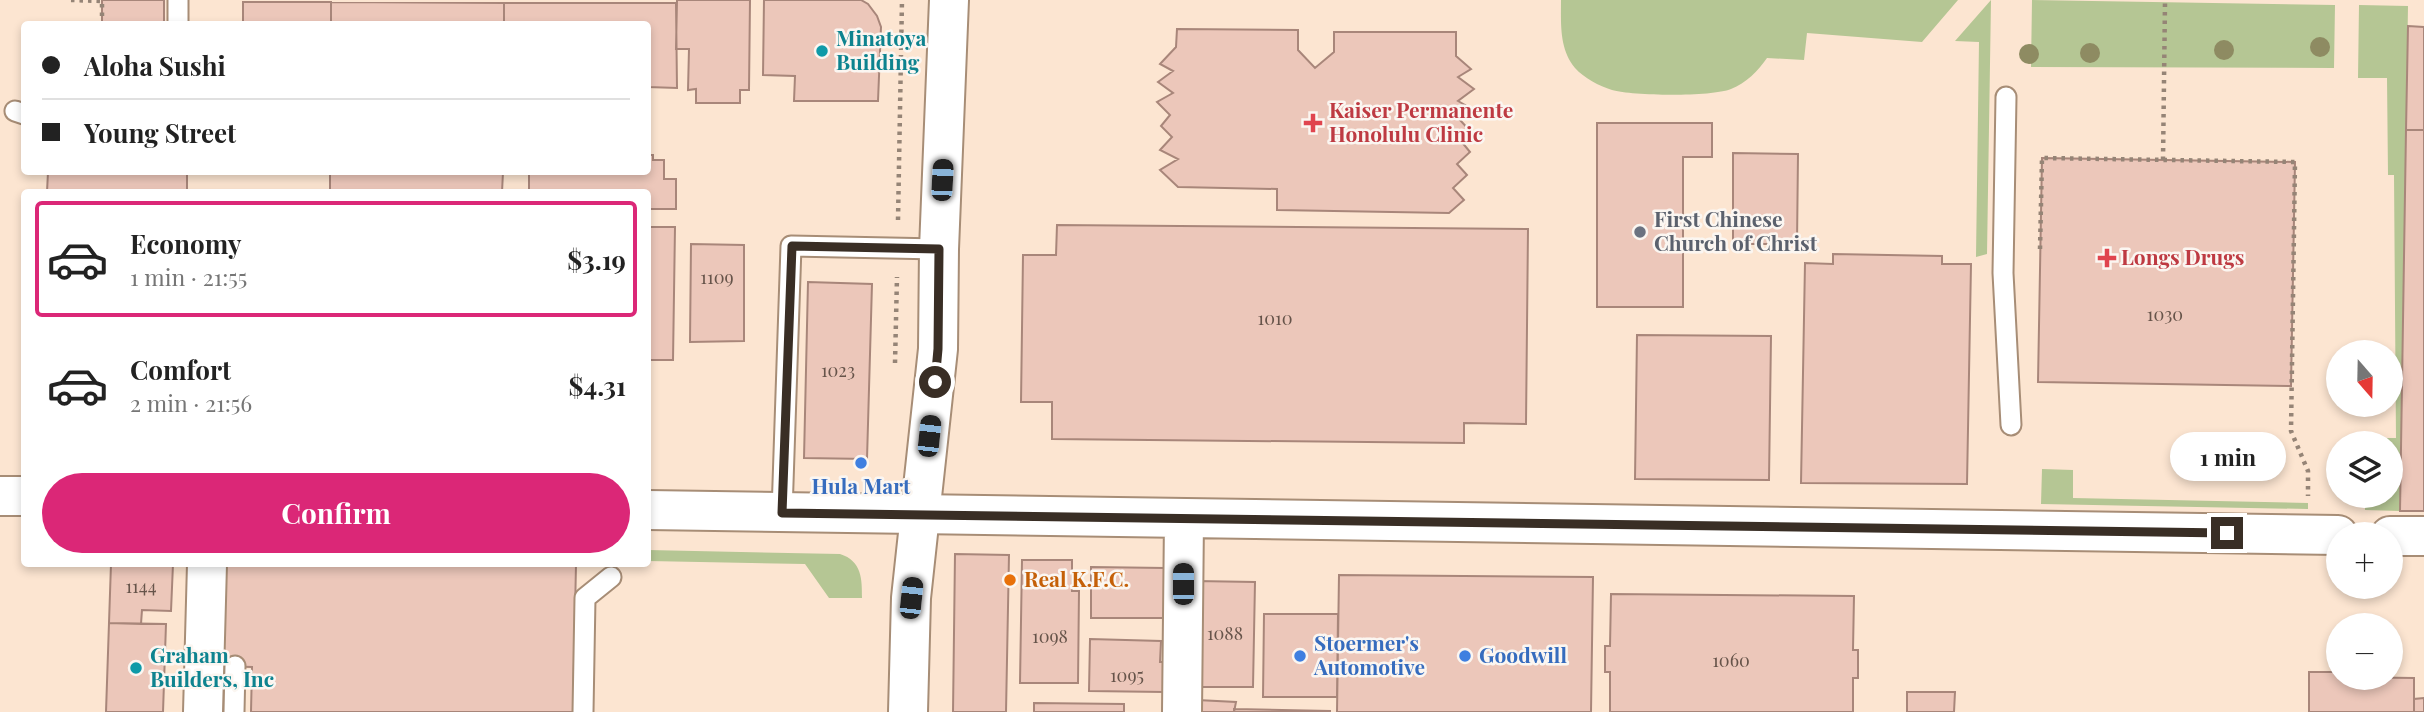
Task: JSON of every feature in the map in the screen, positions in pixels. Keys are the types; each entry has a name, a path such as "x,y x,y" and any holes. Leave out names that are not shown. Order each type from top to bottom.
{"street":[{"path":"908,712 911,598 938,349 948,0"},
{"path":"0,496 21,496"},
{"path":"651,510 2326,535"},
{"path":"1182,712 1184,519"},
{"path":"2403,536 2424,536"},
{"path":"203,712 207,567"}],"lane":[{"path":"178,0 178,21"},
{"path":"2006,96 2003,273 2011,425"},
{"path":"782,513 792,246 939,249"},
{"path":"583,712 585,598 611,577"},
{"path":"234,712 235,666"}],"path":[{"path":"71,0 102,1 102,21"},
{"path":"2164,160 2165,3"},
{"path":"2040,249 2042,158 2295,162 2291,431 2308,471 2308,503"}],"green space":[{"path":"1561,0 1958,0 1922,42 1807,33 1804,60 1767,58 1751,76 1731,89 1672,95 1612,90 1579,72 1566,53 1561,27"},
{"path":"1991,0 1987,254 1976,257 1979,42 1955,41"},
{"path":"2032,0 2335,5 2334,68 2031,67"},
{"path":"2359,5 2408,6 2403,340 2395,340 2394,175 2388,175 2387,78 2358,78"},
{"path":"2396,417 2401,417 2401,431 2396,431"},
{"path":"2042,469 2073,470 2073,498 2308,503 2308,509 2041,504"},
{"path":"2365,508 2400,508 2400,511"},
{"path":"651,550 840,554 857,566 862,598 829,598 805,564 651,561"}],"building":[{"path":"102,0 164,0 164,21 102,21"},
{"path":"677,0 750,0 749,90 740,90 740,103 696,103 696,89 688,90 689,49 676,49"},
{"name":"Minatoya Building","path":"764,0 861,0 868,4 881,27 878,101 794,101 795,76 763,75"},
{"path":"243,2 331,2 331,21 243,21"},
{"path":"331,2 504,3 504,21 331,21"},
{"path":"504,3 676,3 677,88 651,87 651,21 504,21"},
{"path":"2408,26 2424,27 2424,130 2406,130"},
{"name":"Kaiser Permanente Honolulu Clinic","path":"1177,29 1298,30 1298,50 1315,68 1334,52 1334,32 1456,32 1456,56 1471,69 1458,77 1474,89 1458,101 1472,109 1460,120 1471,132 1461,141 1470,152 1457,164 1467,175 1453,188 1464,200 1449,213 1277,210 1277,189 1178,187 1160,170 1178,159 1160,150 1172,137 1161,126 1170,115 1157,102 1173,93 1158,82 1173,71 1160,64 1176,47"},
{"name":"First Chinese Church of Christ","path":"1597,123 1712,123 1712,157 1683,157 1683,307 1597,307"},
{"path":"2406,130 2424,130 2424,511 2400,511 2403,508"},
{"path":"1733,153 1798,154 1797,244 1733,244"},
{"path":"653,155 653,160 664,160 664,179 676,179 676,209 651,209 651,189 529,189 529,175 651,175"},
{"name":"Longs Drugs","path":"2042,158 2295,162 2291,386 2038,382"},
{"path":"48,175 187,175 187,189 47,189"},
{"path":"330,175 503,175 502,189 330,189"},
{"path":"1057,225 1528,229 1526,424 1464,423 1464,443 1052,439 1052,402 1021,402 1023,255 1056,255"},
{"path":"651,227 675,227 673,360 651,360"},
{"path":"691,244 744,245 744,341 690,342"},
{"path":"1833,254 1942,256 1942,264 1971,264 1967,484 1801,483 1805,263 1833,264"},
{"path":"808,282 872,284 867,459 804,458"},
{"path":"1637,335 1771,336 1769,480 1635,479"},
{"path":"955,554 1009,555 1006,712 953,712"},
{"path":"1022,560 1072,560 1072,591 1079,591 1078,683 1020,683"},
{"name":"Graham Builders, Inc","path":"111,567 173,567 171,611 142,610 141,624 109,623"},
{"path":"218,567 576,567 573,712 251,712 252,667 216,666"},
{"path":"1091,567 1165,568 1165,618 1091,618"},
{"name":"Goodwill","path":"1339,575 1593,577 1591,712 1337,712"},
{"path":"1196,581 1255,582 1253,687 1194,687"},
{"path":"1611,594 1854,596 1853,650 1858,650 1858,678 1853,678 1853,712 1610,712 1610,672 1605,672 1605,646 1610,646"},
{"name":"Stoermer's Automotive","path":"1264,614 1338,614 1337,697 1263,697"},
{"name":"Graham Builders, Inc","path":"109,623 166,624 163,712 106,712"},
{"path":"1090,639 1161,641 1160,662 1165,662 1164,692 1089,691"},
{"path":"2309,672 2326,672 2326,690 2403,690 2403,678 2414,678 2414,712 2309,712"},
{"path":"1907,692 1955,692 1954,712 1907,712"},
{"path":"2424,698 2424,712 2414,712 2414,699"},
{"path":"1197,700 1236,702 1234,712 1197,712"},
{"path":"1034,703 1124,704 1124,712 1034,712"},
{"path":"1234,709 1330,711 1330,712 1234,712"}],"place":[{"name":"Minatoya Building","path":"822,51"},
{"name":"Kaiser Permanente Honolulu Clinic","path":"1313,123"},
{"name":"First Chinese Church of Christ","path":"1640,232"},
{"name":"Longs Drugs","path":"2107,258"},
{"name":"Hula Mart","path":"861,463"},
{"name":"Real K.F.C.","path":"1010,580"},
{"name":"Stoermer's Automotive","path":"1300,656"},
{"name":"Goodwill","path":"1465,656"},
{"name":"Graham Builders, Inc","path":"136,668"}],"route":[{"path":"935,382 939,249 792,246 782,513 2227,533"}]}
